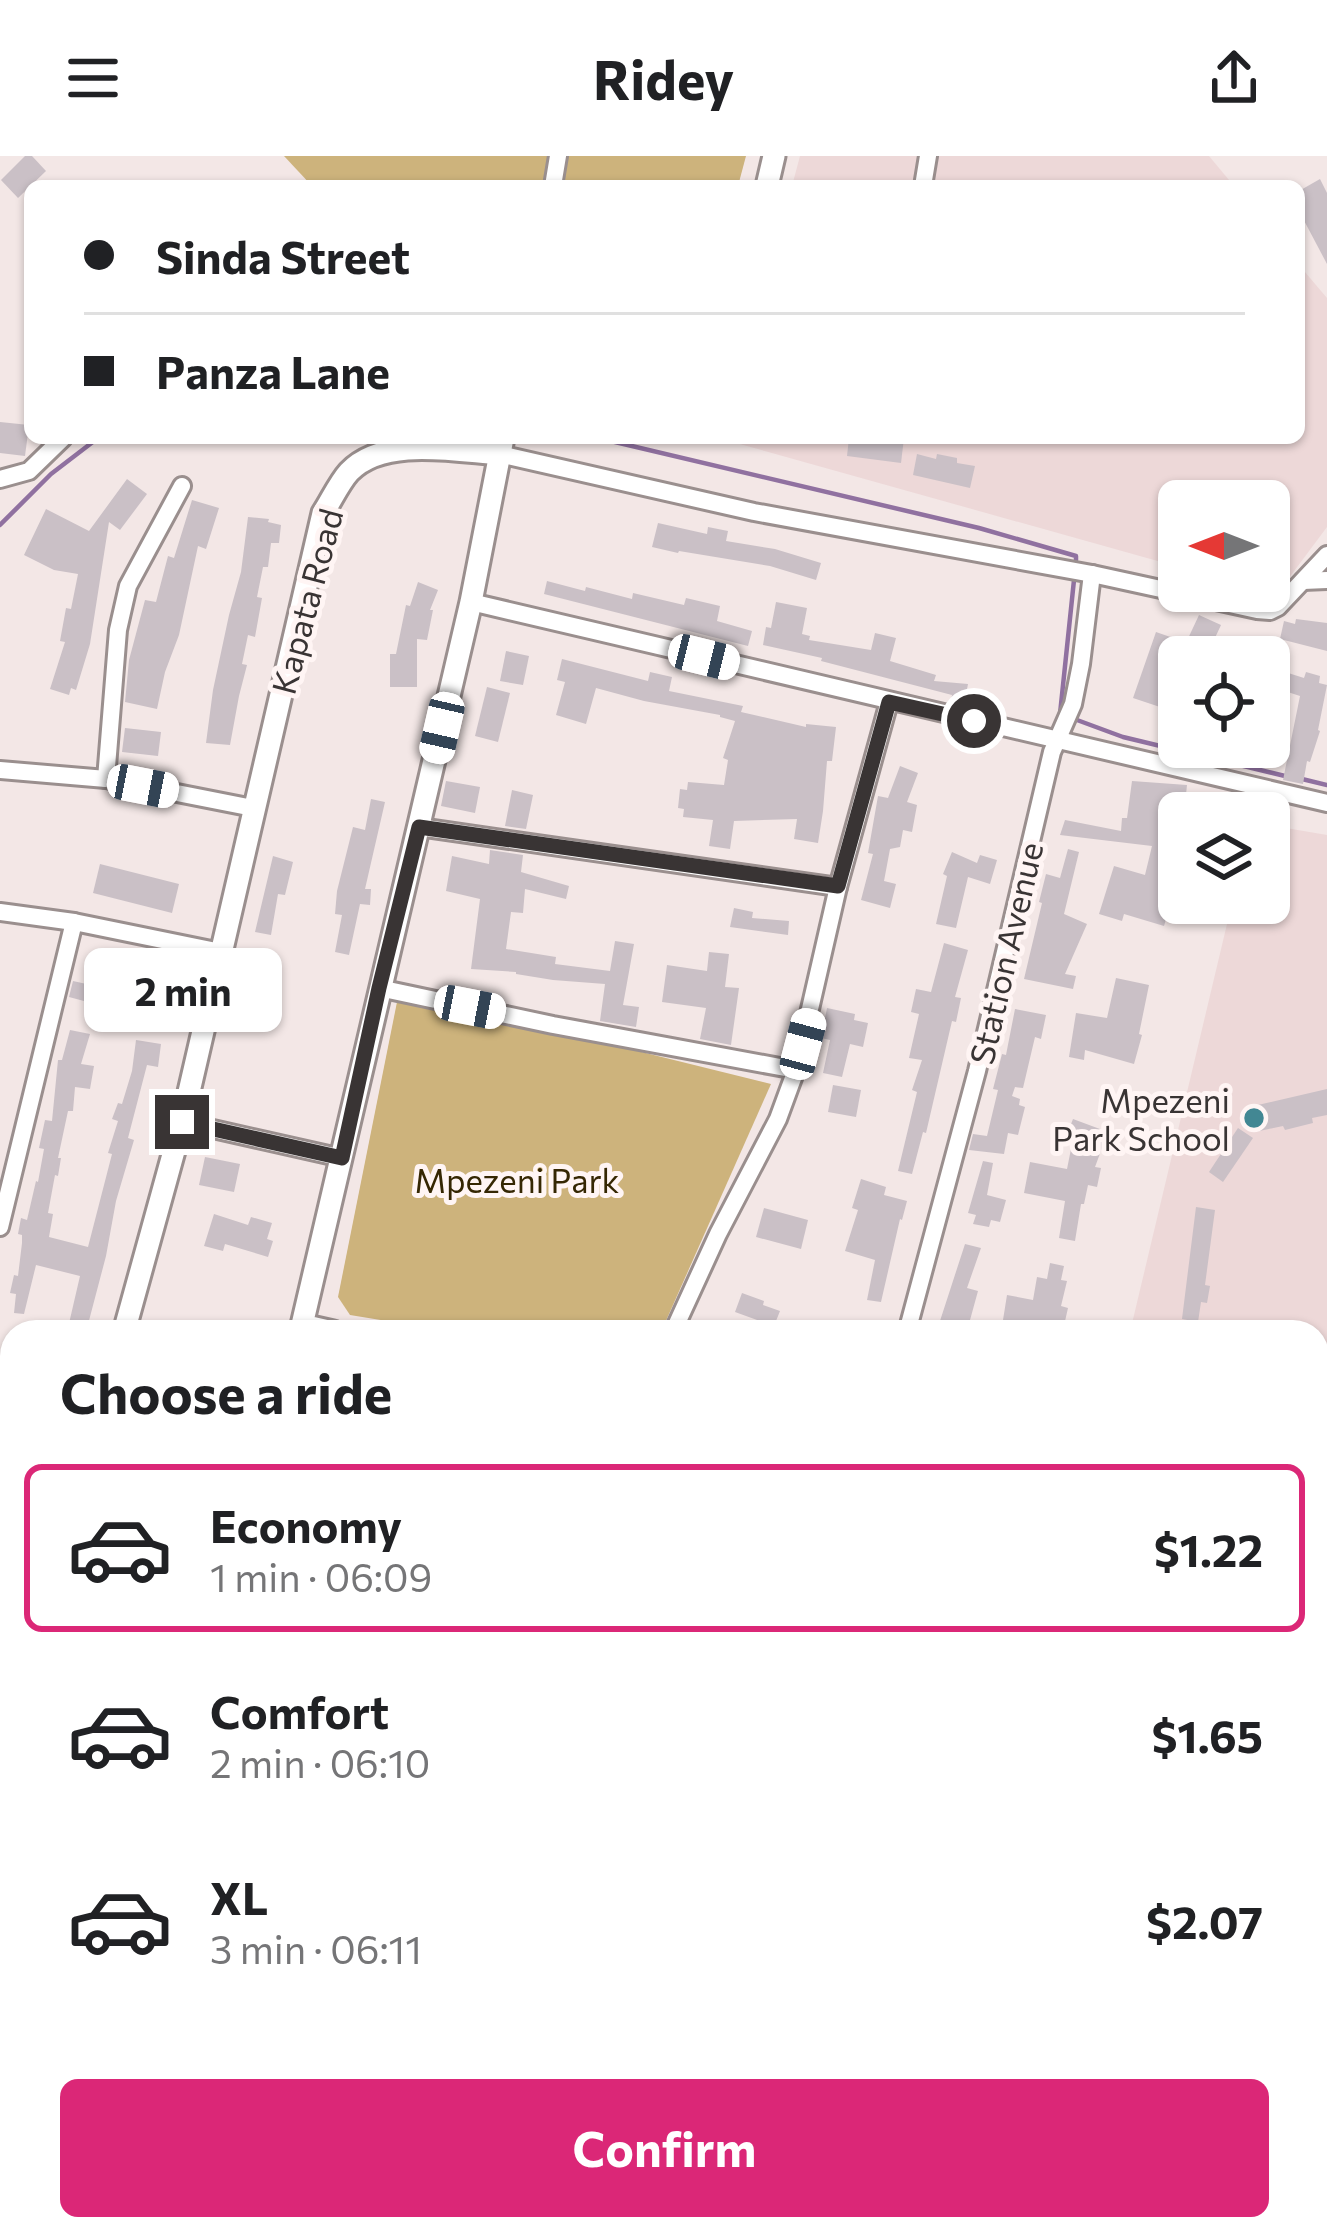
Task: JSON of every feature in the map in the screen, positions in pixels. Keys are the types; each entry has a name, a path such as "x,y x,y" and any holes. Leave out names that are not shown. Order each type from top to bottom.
{"street":[{"path":"0,479 29,471 57,444"},
{"path":"303,1320 471,602 501,446"},
{"name":"Kapata Road","path":"127,1320 182,1122 323,513 350,471 393,451 501,446 754,512 1270,611 1303,580"},
{"path":"106,778 118,630 128,586 182,486"},
{"path":"1303,580 1327,555"},
{"name":"Station Avenue","path":"910,1320 977,1071 1052,752 1073,704 1092,574"},
{"path":"1303,580 1327,580"},
{"path":"471,602 1327,803"},
{"path":"679,1320 778,1119 796,1070 838,886 889,702"},
{"path":"0,770 106,778 254,808"},
{"path":"419,827 838,886"},
{"path":"0,912 220,952"},
{"path":"0,1227 74,922"},
{"path":"379,988 796,1070"},
{"path":"182,1122 342,1158"}],"shaded area":[{"path":"800,156 1209,156 1229,180 794,180"},
{"path":"1305,272 1327,298 1327,527 1290,577 1290,480 1158,480 1158,561 740,444 1305,444"},
{"name":"Mpezeni Park School","path":"1290,829 1327,835 1327,1320 1133,1320 1227,924 1290,924"}],"green space":[{"path":"284,156 746,156 740,180 306,180"},
{"name":"Mpezeni Park","path":"399,992 771,1084 666,1320 381,1320 350,1315 338,1297"}],"building":[{"path":"25,156 32,156 46,171 37,180 24,180 24,192 18,198 1,180"},
{"path":"1320,179 1327,193 1327,264 1305,222 1305,188"},
{"path":"0,422 24,424 25,456 0,453"},
{"path":"848,444 903,444 901,463 847,456"},
{"path":"917,454 957,458 957,463 975,466 970,488 913,475"},
{"path":"127,479 147,494 120,530 109,522 90,644 76,690 71,688 69,695 50,689 65,642 60,641 66,608 71,609 78,574 54,570 24,555 46,509 89,531"},
{"path":"192,500 219,508 206,549 198,546 157,709 125,702 129,660 145,600 156,602 168,556 174,558"},
{"path":"248,517 281,525 279,543 271,543 268,567 263,567 255,637 248,635 242,664 247,665 230,745 206,743 213,690 241,572"},
{"path":"658,523 707,534 708,527 728,531 726,541 821,563 816,580 770,566 652,547"},
{"path":"547,581 632,599 633,593 684,605 686,598 720,606 717,621 752,631 748,646 544,594"},
{"path":"418,582 438,590 427,640 417,639 417,687 390,687 390,654 396,654 406,605 410,606"},
{"path":"776,602 807,608 802,634 810,636 809,640 871,650 875,633 896,638 890,661 936,675 934,681 968,684 964,705 951,702 952,695 763,645"},
{"path":"1199,615 1221,625 1216,636 1189,636"},
{"path":"1296,619 1327,623 1327,651 1281,636 1284,621 1295,624"},
{"path":"1156,632 1168,636 1158,636 1158,706 1133,698"},
{"path":"506,651 529,656 523,685 500,681"},
{"path":"562,659 648,681 650,672 672,677 669,691 743,706 741,712 806,727 836,727 832,761 827,761 818,843 794,839 797,819 734,821 730,849 709,846 713,820 683,817 684,809 678,808 680,789 687,790 688,782 724,785 728,760 723,758 735,721 596,688 586,724 556,715 565,682 557,680"},
{"path":"1290,674 1320,676 1319,683 1327,685 1320,731 1303,784 1283,780 1285,768 1290,768 1300,696 1290,693"},
{"path":"487,687 510,693 498,742 475,736"},
{"path":"125,728 161,732 158,756 122,752"},
{"path":"900,766 918,773 907,802 917,805 912,832 903,830 900,847 890,849 884,881 896,884 890,908 861,900 873,854 868,853 878,796 888,798"},
{"path":"446,781 480,787 475,813 441,806"},
{"path":"1132,781 1187,785 1186,792 1158,792 1158,924 1164,926 1124,914 1122,921 1099,914 1114,866 1145,875 1152,846 1060,835 1065,820 1121,831 1122,818 1127,818"},
{"path":"512,790 533,795 526,829 505,826"},
{"path":"371,799 385,802 365,889 371,889 370,905 360,904 349,955 335,952 342,915 335,914 337,891 353,827 365,830"},
{"path":"1068,849 1079,852 1064,914 1087,924 1065,974 1076,976 1073,989 1024,979 1046,874 1060,878"},
{"path":"490,850 523,855 521,872 569,886 566,899 525,889 523,913 511,912 506,949 556,957 555,964 610,971 615,941 634,944 623,1005 639,1007 636,1027 600,1021 605,984 471,969 480,899 446,891 452,856 489,864"},
{"path":"952,852 977,863 980,855 997,860 990,884 968,877 956,928 936,924 947,876 943,874"},
{"path":"273,856 293,862 285,895 278,894 271,935 255,932"},
{"path":"100,864 179,884 172,913 93,893"},
{"path":"734,908 753,912 752,918 789,921 788,935 730,927"},
{"path":"944,943 968,950 955,997 961,998 956,1022 952,1021 912,1174 898,1171 922,1060 909,1058 919,1014 911,1012 916,989 931,992"},
{"path":"709,952 729,954 725,987 739,988 731,1045 700,1039 706,1008 662,1002 667,965 707,971"},
{"path":"1116,978 1149,985 1134,1064 1085,1050 1084,1060 1069,1057 1076,1013 1107,1018"},
{"path":"73,981 168,999 165,1018 69,997"},
{"path":"827,1008 855,1014 854,1020 868,1023 863,1047 850,1044 842,1077 823,1073 830,1040 821,1038"},
{"path":"1015,1009 1046,1015 1041,1039 1035,1037 1023,1088 1015,1087 1012,1096 1025,1107 1018,1135 1008,1133 1004,1154 969,1150 973,1134 987,1136 998,1090 993,1089"},
{"path":"70,1030 90,1034 81,1064 94,1066 90,1089 75,1087 48,1213 53,1214 49,1237 88,1247 112,1154 108,1153 118,1121 112,1119 118,1103 122,1104 136,1040 161,1044 158,1067 147,1065 128,1138 134,1140 89,1320 70,1320 80,1276 36,1265 24,1314 14,1313 16,1294 10,1293 14,1275 18,1276 21,1218 27,1220 38,1182 44,1149 39,1148 45,1120 52,1121 58,1060 62,1060"},
{"path":"833,1085 861,1090 856,1117 828,1112"},
{"path":"1327,1089 1327,1115 1285,1130 1283,1126 1255,1132 1249,1107"},
{"path":"1073,1119 1108,1132 1095,1167 1101,1168 1097,1187 1088,1185 1075,1241 1059,1238 1065,1201 1024,1193 1030,1162 1067,1169 1073,1139 1066,1137"},
{"path":"1238,1128 1253,1138 1223,1182 1209,1172"},
{"path":"205,1157 240,1164 234,1192 199,1185"},
{"path":"983,1161 993,1163 987,1195 1006,1200 1000,1222 991,1220 989,1227 973,1224 976,1215 968,1213"},
{"path":"861,1179 886,1187 884,1195 907,1201 881,1302 867,1300 875,1260 845,1251 858,1210 852,1208"},
{"path":"1196,1207 1215,1210 1207,1303 1201,1302 1198,1320 1182,1319"},
{"path":"764,1208 808,1220 801,1249 756,1237"},
{"path":"214,1214 248,1225 251,1217 272,1223 268,1257 225,1244 223,1251 204,1246"},
{"path":"965,1244 981,1248 967,1288 978,1291 970,1320 940,1320"},
{"path":"1050,1263 1064,1266 1061,1280 1067,1281 1061,1306 1068,1308 1065,1320 1003,1320 1007,1295 1033,1300 1037,1277 1047,1279"},
{"path":"742,1293 780,1311 776,1320 757,1320 735,1312"}],"waterway":[{"path":"0,525 51,474 90,444"},
{"path":"623,444 979,528 1076,556 1076,560"},
{"path":"1060,714 1074,580"},
{"path":"1077,720 1123,737 1285,776"},
{"path":"1302,779 1327,785"}],"place":[{"name":"Mpezeni Park School","path":"1254,1118"}],"route":[{"path":"182,1122 342,1158 419,827 838,886 889,702 974,721"}]}
